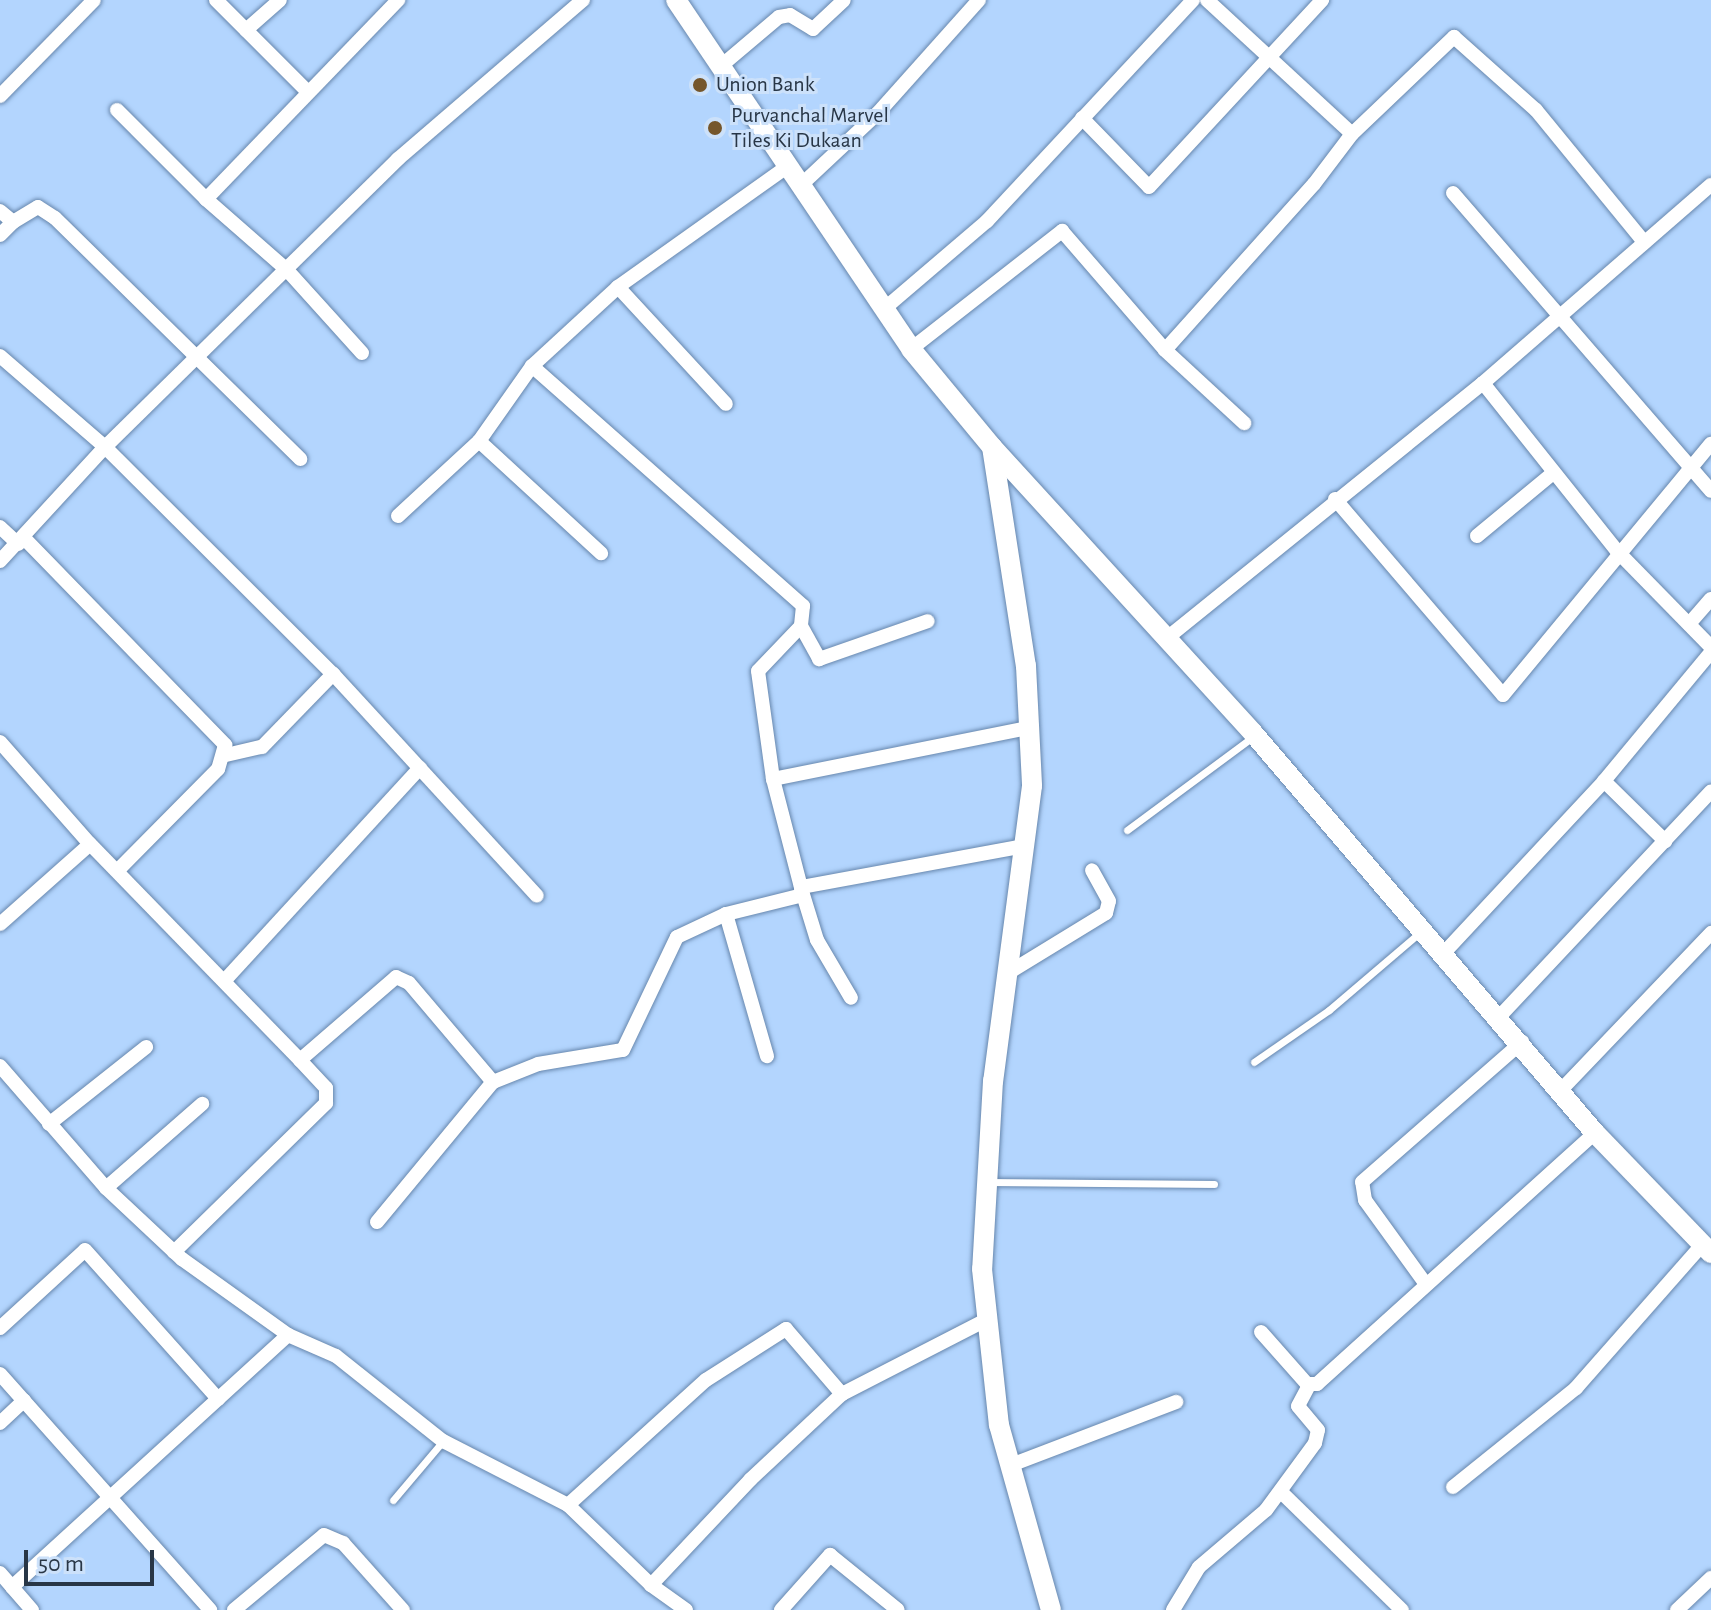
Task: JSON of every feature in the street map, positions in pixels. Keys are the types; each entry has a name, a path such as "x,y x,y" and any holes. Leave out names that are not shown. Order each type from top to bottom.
{"street":[{"path":"0,96 94,0"},
{"path":"216,0 307,91"},
{"path":"246,30 280,0"},
{"path":"206,199 398,0"},
{"path":"0,561 105,447 398,159 583,0"},
{"path":"676,0 911,349 992,447 1255,735 1421,931 1500,1016 1595,1133 1707,1248 1576,1388 1453,1487"},
{"path":"721,66 779,17 790,15 813,29 844,0"},
{"path":"801,185 877,114 979,0"},
{"path":"884,309 987,221 1193,0"},
{"path":"1207,0 1352,134"},
{"path":"1082,118 1149,187 1268,54 1322,0"},
{"path":"1165,350 1314,184 1352,134 1454,37 1536,110 1644,242"},
{"path":"117,110 206,199 287,270 362,353"},
{"path":"398,516 479,441 532,366 618,287 788,166"},
{"path":"1167,638 1335,499 1483,383 1559,313 1711,185"},
{"path":"1453,193 1711,491"},
{"path":"0,235 28,209 46,210 300,459"},
{"path":"0,211 13,222"},
{"path":"911,349 1062,231 1165,350 1244,423"},
{"path":"618,287 726,404"},
{"path":"0,356 105,447 333,674 537,896"},
{"path":"532,366 803,606 801,626 819,659 928,621"},
{"path":"1442,955 1604,781 1711,650 1617,551 1552,474 1483,383"},
{"path":"479,441 601,553"},
{"path":"1335,499 1503,695 1617,551 1711,444"},
{"path":"992,447 1026,666 1032,786 1008,973 987,1182 982,1269 999,1425 1051,1610"},
{"path":"1477,536 1552,474"},
{"path":"0,527 21,541 220,737 226,755"},
{"path":"1689,624 1711,599"},
{"path":"801,626 758,671 773,779 802,891 817,940 851,998"},
{"path":"119,869 226,755 262,747 333,674"},
{"path":"773,779 1029,728"},
{"path":"0,742 90,844 119,869 326,1088 326,1103 174,1252"},
{"path":"225,980 420,768"},
{"path":"1604,781 1665,841"},
{"path":"1500,1016 1711,791"},
{"path":"0,924 90,844"},
{"path":"377,1222 493,1082 538,1064 623,1050 677,937 726,914 802,891 1024,846"},
{"path":"1008,973 1106,913 1109,901 1092,870"},
{"path":"726,914 767,1056"},
{"path":"1562,1089 1711,933"},
{"path":"300,1060 396,977 409,983 493,1082"},
{"path":"1425,1283 1365,1200 1362,1182 1522,1042"},
{"path":"49,1124 146,1047"},
{"path":"0,1066 106,1188 174,1252 288,1335 336,1356 443,1441 568,1505 651,1585 686,1610"},
{"path":"106,1188 202,1104"},
{"path":"1309,1385 1317,1384 1425,1283 1595,1133"},
{"path":"0,1328 85,1250 218,1399"},
{"path":"651,1585 751,1479 842,1394 988,1319"},
{"path":"568,1505 706,1380 786,1329 842,1394"},
{"path":"1261,1332 1309,1385"},
{"path":"12,1587 288,1335"},
{"path":"0,1374 210,1610"},
{"path":"1173,1610 1199,1567 1281,1492 1318,1437 1298,1406 1309,1385"},
{"path":"0,1423 24,1401"},
{"path":"1011,1465 1176,1402"},
{"path":"1281,1492 1402,1610"},
{"path":"234,1610 319,1537 330,1535 403,1610"},
{"path":"781,1610 830,1555 898,1610"},
{"path":"0,1573 32,1610"},
{"path":"1677,1610 1711,1578"}],"lane":[{"path":"1127,830 1255,735"},
{"path":"1254,1062 1329,1010 1421,931"},
{"path":"987,1182 1214,1184"},
{"path":"393,1500 443,1441"}],"place":[{"name":"Union Bank","path":"700,85"},
{"name":"Purvanchal Marvel Tiles Ki Dukaan","path":"715,128"}]}
